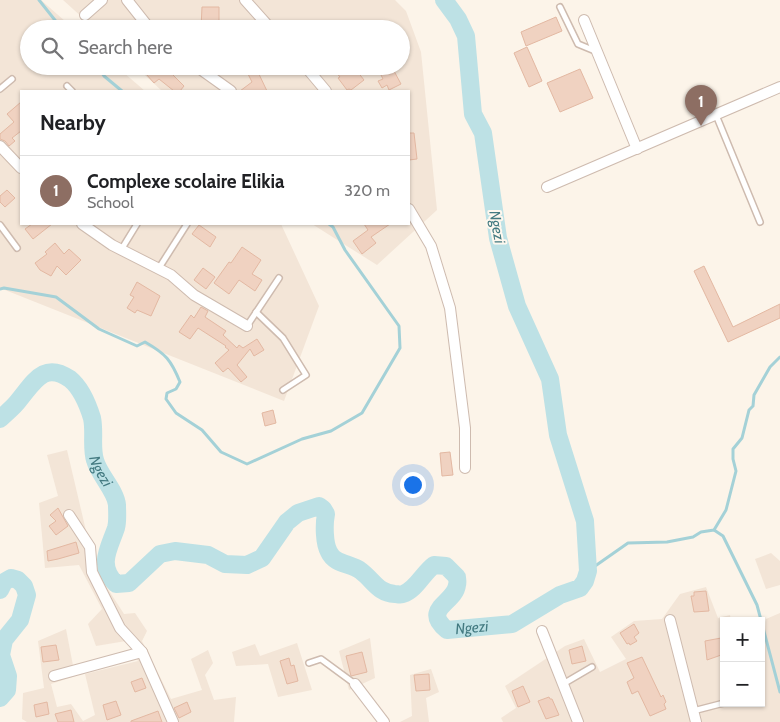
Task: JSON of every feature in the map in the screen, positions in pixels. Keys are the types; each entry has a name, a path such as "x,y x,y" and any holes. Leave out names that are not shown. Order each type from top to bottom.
{"street":[{"path":"85,15 102,0"},
{"path":"127,0 143,20"},
{"path":"245,0 263,20"},
{"path":"584,20 637,149"},
{"path":"208,75 229,90"},
{"path":"315,75 325,90"},
{"path":"547,187 780,87"},
{"path":"0,146 20,167"},
{"path":"410,211 431,246 450,308 465,428 465,468"},
{"path":"84,225 121,250 171,275 194,294 247,326"},
{"path":"69,515 90,547 92,572 120,628 142,652 173,722"},
{"path":"670,620 696,722"},
{"path":"542,632 578,722"},
{"path":"54,676 142,652"},
{"path":"355,684 382,722"}],"lane":[{"path":"560,7 578,44 598,52"},
{"path":"0,89 12,79"},
{"path":"67,86 71,90"},
{"path":"716,115 760,222"},
{"path":"0,225 17,248"},
{"path":"121,250 136,225"},
{"path":"158,269 186,225"},
{"path":"247,326 279,278"},
{"path":"256,312 283,338 306,375 283,390"},
{"path":"309,663 321,659 355,684"},
{"path":"563,684 592,667"},
{"path":"693,711 720,704"}],"shaded area":[{"path":"0,0 41,0 64,20 20,20 20,75 126,75 144,90 20,90 20,225 281,225 319,306 284,401 0,288"},
{"path":"63,0 395,0 406,11 409,20 85,20"},
{"path":"410,22 421,52 437,210 377,265 314,225 410,225 410,90 161,90 145,75 410,75"},
{"path":"67,450 95,569 124,614 135,613 147,631 142,641 171,699 202,690 191,659 208,650 213,663 205,675 214,700 236,697 234,722 27,722 22,719 23,693 44,688 38,641 66,629 75,676 51,684 57,707 71,704 83,721 95,715 85,674 138,661 126,641 96,646 88,624 102,609 79,565 45,568 39,503 58,496 47,455"},
{"path":"771,553 780,561 780,585 766,589 755,559"},
{"path":"706,587 718,618 720,618 720,707 765,707 766,619 780,613 780,722 503,722 501,718 516,708 505,686 565,646 584,639 600,672 626,659 611,637 634,621 662,619 680,594"},
{"path":"370,638 375,678 349,690 339,651"},
{"path":"297,643 312,690 278,697 268,664 236,666 232,652 255,644 260,656"},
{"path":"431,669 439,692 426,698 429,722 400,722 412,716 410,675"}],"building":[{"path":"202,7 219,7 219,20 201,20"},
{"path":"556,17 562,31 526,46 521,32"},
{"path":"527,47 542,81 529,87 514,53"},
{"path":"580,69 593,98 560,112 547,83"},
{"path":"147,75 173,75 184,86 181,90 173,90 159,79 154,83"},
{"path":"248,75 259,75 267,90 241,90 252,82"},
{"path":"338,75 360,75 364,80 351,90 347,90 338,78 340,77"},
{"path":"381,75 396,75 401,84 389,90 387,85 382,88 378,81 383,79"},
{"path":"20,103 20,132 12,138 15,141 9,146 0,139 0,134 14,122 7,114"},
{"path":"410,133 414,133 417,159 410,160"},
{"path":"7,190 15,198 5,207 0,202 0,196"},
{"path":"31,225 51,225 33,239 25,229"},
{"path":"199,225 216,237 210,247 192,234"},
{"path":"365,225 389,225 371,237 376,243 362,254 353,241 368,230"},
{"path":"55,243 64,254 69,249 81,260 66,275 57,266 51,276 40,270 35,263 47,254 45,252"},
{"path":"242,247 261,260 252,274 262,280 255,291 239,280 229,294 214,283"},
{"path":"704,266 733,327 780,304 780,318 728,342 694,271"},
{"path":"203,268 215,277 206,289 194,280"},
{"path":"137,282 160,296 151,316 137,310 135,313 127,308 134,297 130,295"},
{"path":"201,307 208,311 205,317 226,331 223,335 237,348 239,345 243,348 257,339 264,350 254,356 250,349 237,365 247,377 241,382 228,368 223,372 215,363 229,350 226,346 198,328 190,339 179,332 191,315 194,318"},
{"path":"273,410 276,423 265,426 262,413"},
{"path":"450,452 453,475 442,476 440,453"},
{"path":"58,508 68,526 56,535 49,526 56,521 50,515"},
{"path":"76,542 79,553 48,561 47,551"},
{"path":"706,591 709,611 694,612 691,596 694,596 694,592"},
{"path":"634,624 639,633 634,637 637,641 630,645 629,643 627,644 620,633"},
{"path":"720,638 720,655 707,660 705,641"},
{"path":"56,645 59,660 43,662 41,647"},
{"path":"582,646 586,661 572,664 569,650"},
{"path":"362,652 367,672 351,676 346,656"},
{"path":"642,657 661,697 663,695 666,702 664,704 666,709 650,716 638,691 632,694 627,682 634,678 627,663"},
{"path":"289,658 291,666 294,665 298,681 287,684 280,661"},
{"path":"429,674 430,690 416,691 414,675"},
{"path":"142,678 146,688 135,692 131,682"},
{"path":"523,686 530,702 518,707 512,691"},
{"path":"549,697 552,699 559,715 546,719 538,701"},
{"path":"116,701 121,715 107,720 103,705"},
{"path":"47,702 49,714 36,717 34,705"},
{"path":"187,702 191,712 179,718 174,708"},
{"path":"71,710 74,722 58,722 55,714"},
{"path":"158,711 162,722 131,722 131,721"}],"waterway":[{"path":"39,0 55,20"},
{"name":"Ngezi","path":"0,419 15,405 35,381 46,373 61,374 78,387 92,418 95,460 114,494 117,505 117,525 106,557 107,570 116,584 129,583 160,554 175,551 208,555 225,564 247,565 262,558 287,522 298,513 319,506 326,514 325,539 327,548 332,556 339,562 353,566 361,571 384,591 395,594 408,592 434,565 446,566 457,577 455,591 438,611 437,617 447,630 512,624 560,595 580,588 585,581 588,571 585,521 558,435 550,379 517,306 498,238 483,133 473,114 466,36 458,19 444,0"},
{"path":"103,75 121,90"},
{"path":"0,289 4,288 56,297 99,329 137,346 145,342 158,350 171,363 180,382 176,389 167,393 166,399 176,413 202,430 221,452 247,464 302,439 331,431 362,413 400,348 399,326 345,250 330,225"},
{"path":"588,571 628,543 667,542 693,537 701,532 714,530 726,510 736,471 733,449 742,438 749,410 753,406 754,395 770,367 780,357"},
{"path":"714,530 723,536 757,605 780,692"},
{"name":"Ngezi","path":"0,590 4,582 11,578 18,580 24,586 27,595 20,620 4,640 1,655 8,676 7,690 0,698"}],"place":[{"name":"Complexe scolaire Elikia","path":"701,126"}]}
